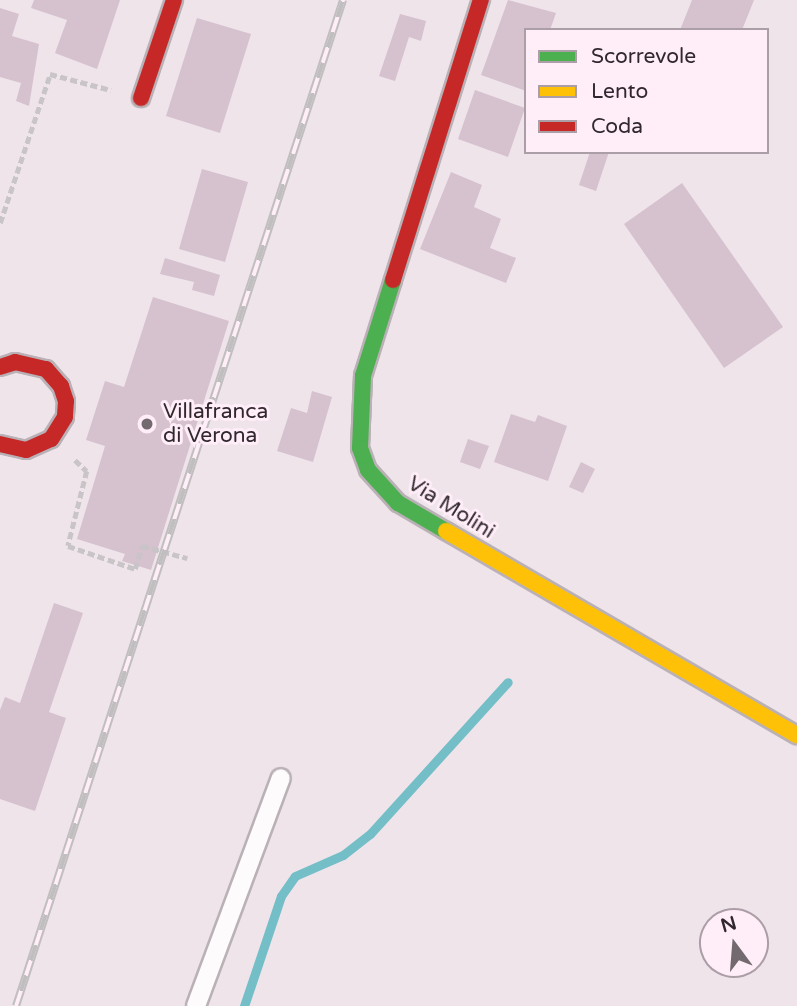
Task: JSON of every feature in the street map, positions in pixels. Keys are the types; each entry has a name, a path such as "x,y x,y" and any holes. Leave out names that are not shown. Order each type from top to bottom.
{"main road":[{"path":"141,98 174,0"},
{"name":"Via Molini","path":"481,0 363,376 360,448 369,470 398,503 797,735"},
{"path":"0,367 34,363 57,380 65,401 65,416 51,439 26,450 0,444"}],"lane":[{"path":"197,1006 282,778"}],"path":[{"path":"0,223 50,74 141,98"},
{"path":"51,439 87,471 68,546 135,569 142,546 187,558"}],"building":[{"path":"34,0 120,0 97,69 55,53 67,20 31,8"},
{"path":"508,0 556,13 551,28 524,28 524,90 481,75"},
{"path":"692,0 754,0 743,28 681,28"},
{"path":"0,8 19,14 12,36 39,44 29,106 16,101 21,83 0,77"},
{"path":"400,14 426,21 421,41 409,37 395,81 379,76"},
{"path":"197,18 251,34 220,133 166,116"},
{"path":"475,90 524,108 508,157 458,139"},
{"path":"589,154 608,154 596,191 579,185"},
{"path":"202,169 248,182 225,262 179,249"},
{"path":"451,172 482,185 474,207 501,219 490,248 516,258 506,283 420,249"},
{"path":"682,183 783,327 724,368 624,224"},
{"path":"165,258 220,275 214,296 192,290 194,282 160,274"},
{"path":"153,297 229,321 151,570 122,561 125,554 77,539 105,446 86,440 105,381 124,387"},
{"path":"312,391 332,397 313,462 277,451 291,408 307,413"},
{"path":"511,414 535,422 538,415 567,426 548,481 494,462"},
{"path":"468,439 489,446 480,469 460,462"},
{"path":"581,462 595,469 583,493 569,487"},
{"path":"54,603 83,613 49,712 66,718 35,811 0,799 0,710 5,697 20,703"}],"waterway":[{"path":"244,1006 281,896 295,876 343,855 370,834 508,682"}],"railway":[{"path":"16,1006 343,0"}],"traffic: fast":[{"path":"393,280 363,376 360,448 368,470 398,503 446,531"}],"traffic: slow":[{"path":"446,531 797,735"}],"traffic: jam":[{"path":"141,98 174,0"},
{"path":"393,280 481,0"},
{"path":"0,367 15,362 46,369 61,386 66,401 65,417 51,439 26,450 0,444"}],"place":[{"name":"Villafranca di Verona","path":"147,424"}]}
